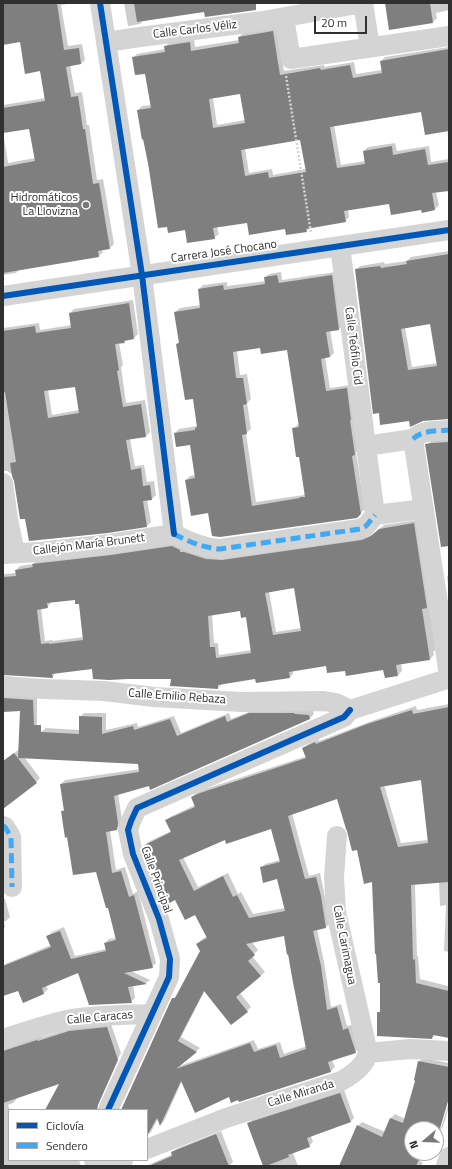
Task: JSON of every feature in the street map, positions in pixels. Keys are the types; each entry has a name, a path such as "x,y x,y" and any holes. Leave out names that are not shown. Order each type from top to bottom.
{"street":[{"path":"100,3 142,275 174,534 201,546 220,550 360,529 366,526 375,515 424,509"},
{"name":"Calle Carlos Véliz","path":"106,42 284,18 363,3 370,47"},
{"path":"284,18 291,59 449,36"},
{"name":"Carrera José Chocano","path":"3,296 449,230"},
{"name":"Calle Teófilo Cid","path":"340,246 375,515"},
{"path":"366,446 414,439 421,434 449,430"},
{"path":"414,439 449,675"},
{"path":"3,484 9,554"},
{"name":"Callejón María Brunett","path":"9,554 110,544 174,534"},
{"name":"Calle Principal","path":"108,1109 169,977 170,959 159,919 133,854 128,830 130,821 137,808 344,717 350,710 449,679"},
{"name":"Calle Emilio Rebaza","path":"3,686 104,691 154,697 241,702 324,702 336,703 350,710"},
{"path":"3,826 11,837 12,887"},
{"name":"Calle Carimagua","path":"337,836 334,877 336,912 368,1053"},
{"name":"Calle Caracas","path":"3,1039 47,1025 70,1020 88,1017 152,1014"},
{"path":"368,1053 410,1049 449,1051"},
{"name":"Calle Miranda","path":"148,1149 226,1118 341,1081 355,1073 367,1057 368,1053"},
{"path":"446,1166 449,1157"},
{"path":"111,1166 121,1161"}],"path":[{"path":"291,59 286,63 285,71 314,250"}],"building":[{"path":"3,3 57,3 64,50 79,48 81,64 66,67 71,97 78,96 83,129 85,129 93,184 99,183 110,249 98,251 99,257 3,273 3,167 35,161 29,129 3,133 3,108 45,101 40,71 25,74 20,42 3,45"},
{"path":"134,3 256,3 256,10 205,17 204,12 137,22"},
{"path":"385,3 430,3 433,23 389,30"},
{"path":"273,31 280,75 320,68 321,70 350,65 353,78 382,73 380,61 449,49 449,131 425,135 421,112 330,127 337,168 365,164 363,151 392,146 393,155 425,149 428,165 449,162 449,191 432,193 435,210 422,213 421,210 391,215 389,204 344,211 346,222 306,229 307,232 286,235 285,229 249,235 247,223 213,228 215,239 187,243 185,230 168,233 167,227 158,228 148,163 143,139 142,140 137,110 151,108 145,74 135,75 132,57 165,52 164,46 190,42 191,51 239,43 238,37","holes":["240,94 245,123 213,128 209,99","300,140 306,172 269,178 268,172 245,176 241,150"]},
{"path":"449,254 449,419 423,421 410,427 409,421 380,425 379,413 373,414 355,269 380,266 381,268 407,264 406,261","holes":["430,324 437,366 408,370 401,329"]},
{"path":"277,275 279,283 332,275 339,330 326,332 330,357 321,359 326,391 347,388 355,455 352,456 361,514 357,518 220,537 212,536 208,513 191,516 185,480 195,478 190,445 176,447 174,433 195,430 197,427 193,399 185,400 176,344 179,343 174,312 200,308 198,289 223,285 224,290 265,284 264,277","holes":["260,348 261,354 287,350 299,427 292,428 296,457 299,457 305,497 252,506 242,435 247,434 243,405 247,404 243,378 236,378 233,352"]},
{"path":"129,303 134,339 124,341 125,343 115,344 119,370 117,371 123,407 141,404 146,437 126,440 131,470 141,468 143,486 150,485 152,500 143,501 147,527 108,533 29,541 25,519 20,519 10,463 16,462 5,392 3,393 3,331 35,326 36,333 71,328 69,313","holes":["75,387 79,413 48,418 44,391"]},
{"path":"449,442 449,546 441,547 425,444"},
{"path":"414,523 427,608 422,609 430,660 396,665 398,676 385,678 383,670 346,676 345,671 327,673 326,666 289,672 290,678 256,683 255,679 218,685 218,689 170,686 171,679 93,679 92,669 52,674 53,678 3,675 3,577 16,576 15,570 33,567 32,564 172,546 180,550 180,552 206,559 222,560 362,540 371,536 379,529","holes":["294,588 301,631 273,635 265,593","75,600 75,604 79,604 83,640 41,644 37,610 48,608 47,603","240,611 241,618 246,617 251,653 216,658 215,647 210,647 208,616"]},
{"path":"3,698 33,700 34,725 41,725 41,732 79,734 79,716 102,717 102,734 133,726 134,730 170,719 177,736 225,716 227,722 249,713 294,713 309,715 310,719 150,790 149,786 114,796 118,823 117,830 106,832 112,873 121,871 129,897 134,895 153,968 124,973 147,984 128,987 132,1003 89,1005 78,973 42,988 44,994 23,1003 18,991 3,996 3,966 51,947 46,936 60,931 71,959 106,951 104,943 116,940 108,908 106,908 96,872 73,875 61,811 64,811 60,784 139,772 138,764 18,758 20,711 3,712"},
{"path":"449,707 449,882 411,885 413,960 415,959 416,983 449,991 449,1038 433,1035 432,1039 377,1036 377,1012 380,1012 380,983 378,983 375,954 372,882 364,884 357,850 352,851 337,799 288,816 305,879 316,877 321,896 326,928 313,931 321,966 327,1010 337,1007 343,1030 348,1028 356,1053 328,1062 331,1072 239,1102 238,1100 231,1103 229,1097 195,1113 181,1081 160,1126 157,1118 148,1134 148,1109 121,1109 172,998 175,998 200,951 196,944 207,938 195,915 185,920 175,900 166,905 157,883 160,881 143,846 171,832 165,820 195,807 191,797 306,758 302,748 315,742 316,744 367,724 412,710 413,714","holes":["421,780 428,843 398,847 380,787","271,829 280,862 260,867 263,883 277,879 285,911 249,918 237,895 233,897 223,876 194,891 179,860 225,840 226,844","284,936 306,1049 280,1058 276,1045 254,1052 250,1043 176,1069 197,1052 178,1041 204,991 231,1025 248,1012 236,997 261,976 248,961 255,955 246,944"]},
{"path":"14,753 37,783 3,809 3,761"},
{"path":"107,1027 118,1060 97,1109 46,1109 59,1084 3,1103 3,1051 69,1031"},
{"path":"418,1061 449,1067 449,1098 442,1121 404,1121 404,1161 418,1161 416,1166 339,1166 357,1125 382,1137 390,1118 403,1123 415,1081"},
{"path":"340,1093 351,1122 307,1138 310,1147 288,1155 289,1157 263,1166 247,1123"},
{"path":"216,1134 229,1166 149,1166 172,1156 171,1152"}],"marked path":[{"path":"413,439 425,432 449,430"},
{"path":"174,534 197,544 220,549 360,529 366,526 375,515"},
{"path":"3,826 11,837 12,887"}],"cycle path":[{"path":"100,3 142,275 174,534"},
{"path":"3,296 449,230"},
{"path":"108,1109 169,977 170,959 159,919 133,854 128,830 137,808 344,717 350,710"}],"place":[{"name":"Hidromáticos La Llovizna","path":"86,205"}]}
